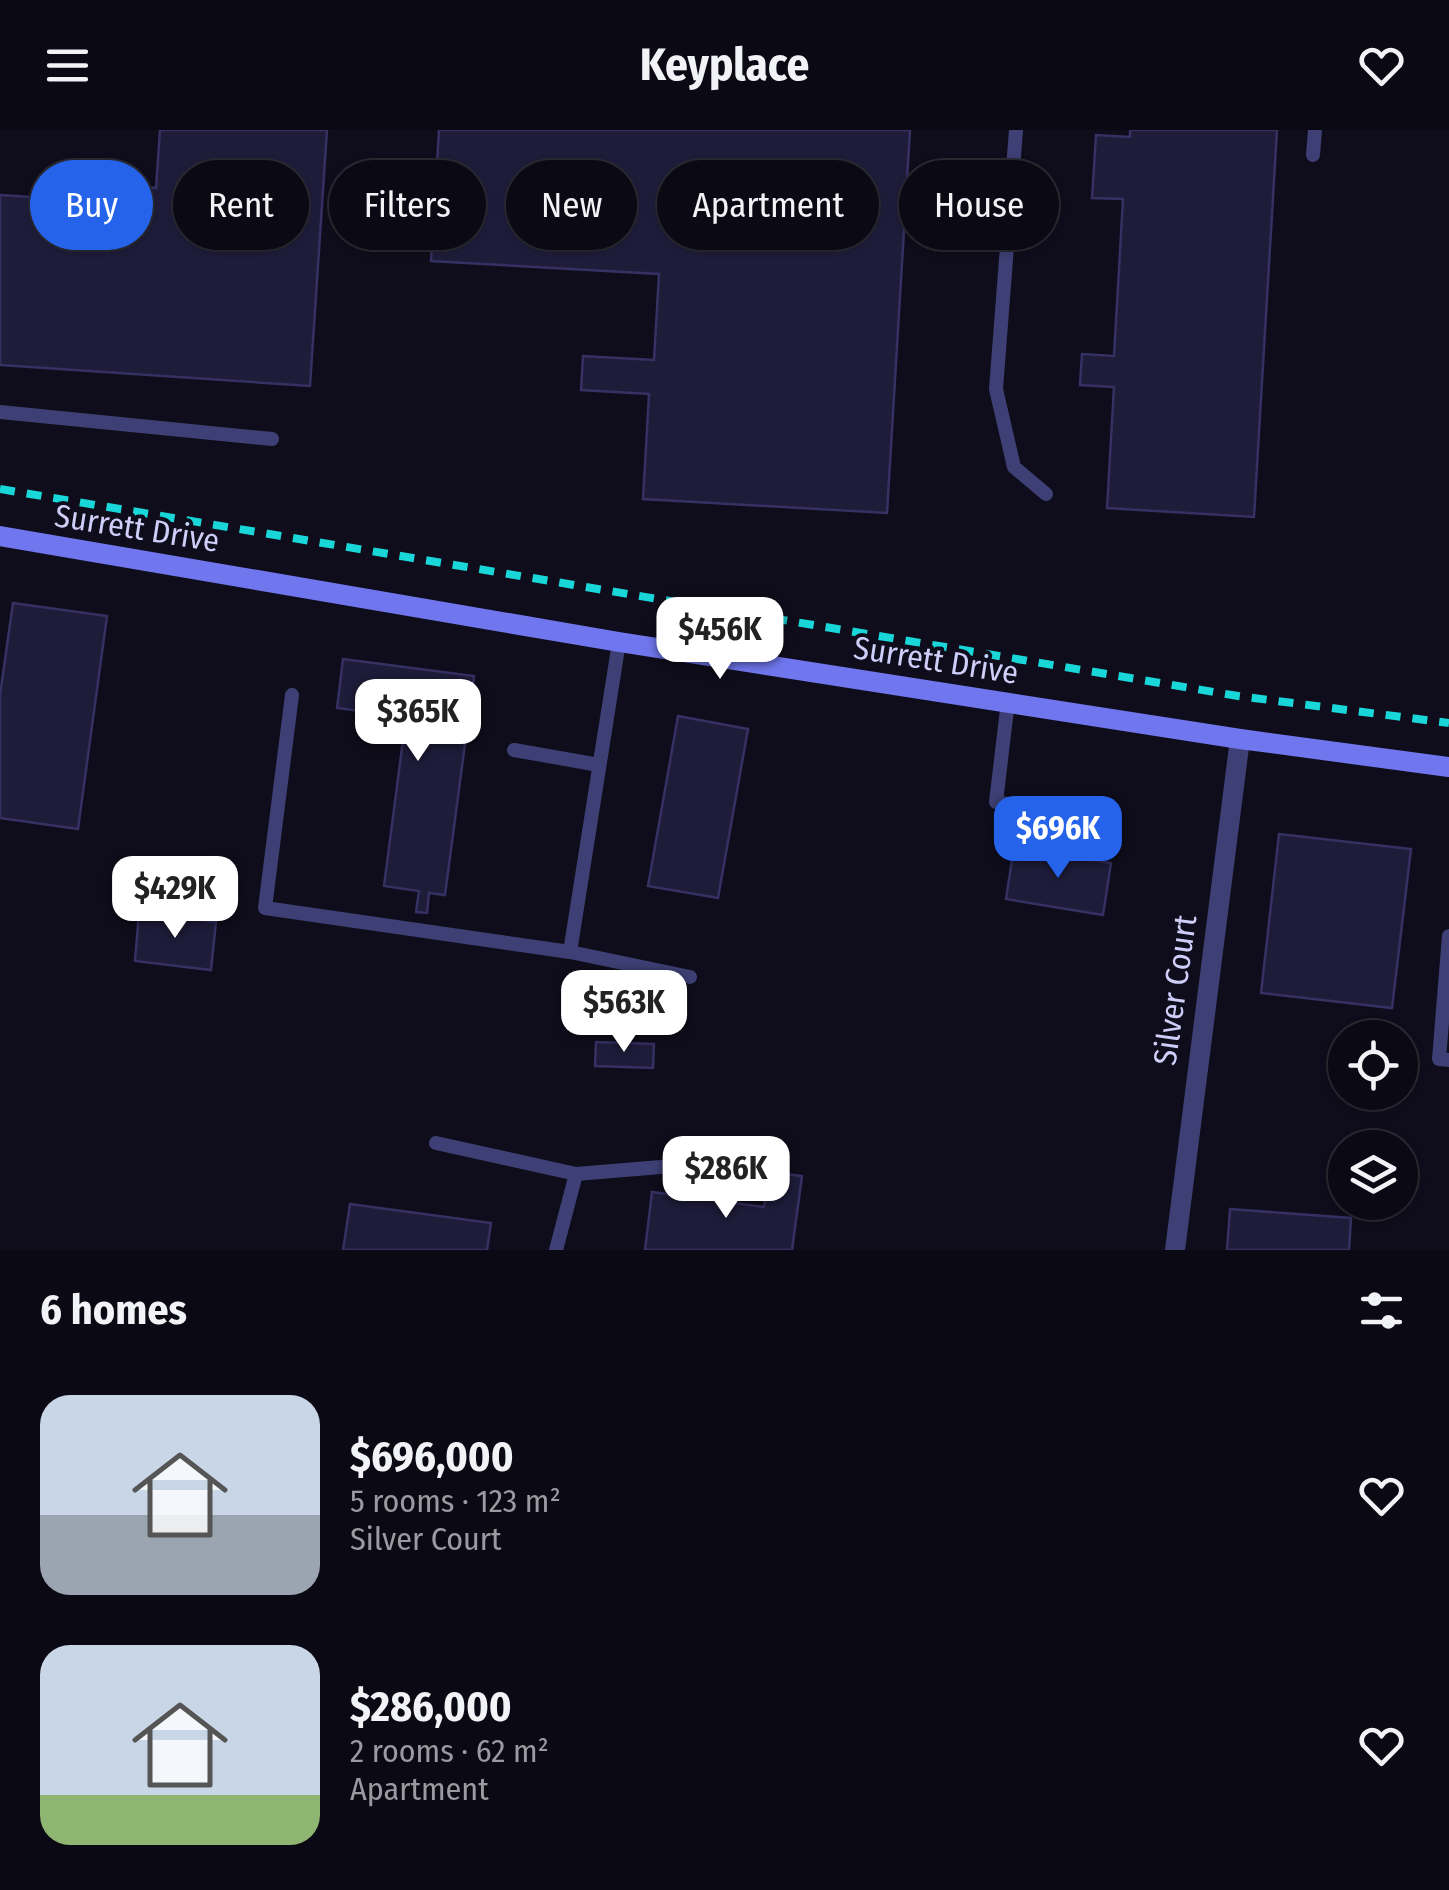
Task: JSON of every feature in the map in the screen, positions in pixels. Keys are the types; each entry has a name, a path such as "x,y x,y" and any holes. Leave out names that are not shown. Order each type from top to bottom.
{"street":[{"name":"Surrett Drive","path":"0,536 619,642 1240,739 1449,767"},
{"name":"Silver Court","path":"1175,1250 1240,739"}],"lane":[{"path":"1016,130 996,389 1014,467 1046,494"},
{"path":"1313,155 1315,130"},
{"path":"0,412 272,438"},
{"path":"570,952 619,642"},
{"path":"292,694 265,908 570,952 690,977"},
{"path":"1008,702 996,802 1113,822"},
{"path":"514,750 599,765"},
{"path":"1449,936 1439,1059 1449,1060"},
{"path":"436,1143 576,1174 685,1165 726,1170"},
{"path":"556,1250 576,1174"}],"building":[{"path":"160,130 327,130 310,386 0,365 0,195 30,197 30,250 153,250 153,188 156,188"},
{"path":"439,130 910,130 908,160 899,160 899,250 903,250 887,513 643,499 649,394 581,390 583,356 654,360 659,274 431,261 432,250 486,250 486,160 437,160"},
{"path":"1130,130 1277,130 1254,517 1107,508 1114,387 1080,385 1082,354 1114,356 1123,199 1092,198 1096,135 1130,137"},
{"path":"13,603 107,616 78,829 0,818 0,695"},
{"path":"343,659 474,676 445,895 429,893 427,913 416,912 419,891 384,886 406,717 337,708"},
{"path":"678,716 748,729 718,898 648,886"},
{"path":"1279,834 1411,849 1392,1008 1261,993"},
{"path":"1014,847 1111,863 1103,915 1006,899"},
{"path":"139,913 216,922 211,970 135,961"},
{"path":"596,1042 654,1044 653,1068 595,1066"},
{"path":"769,1172 802,1176 792,1250 645,1250 652,1192 764,1207"},
{"path":"350,1204 491,1223 487,1250 343,1250"},
{"path":"1230,1209 1351,1220 1349,1250 1227,1250"}],"railway":[{"path":"0,489 1238,696 1449,723"}]}
